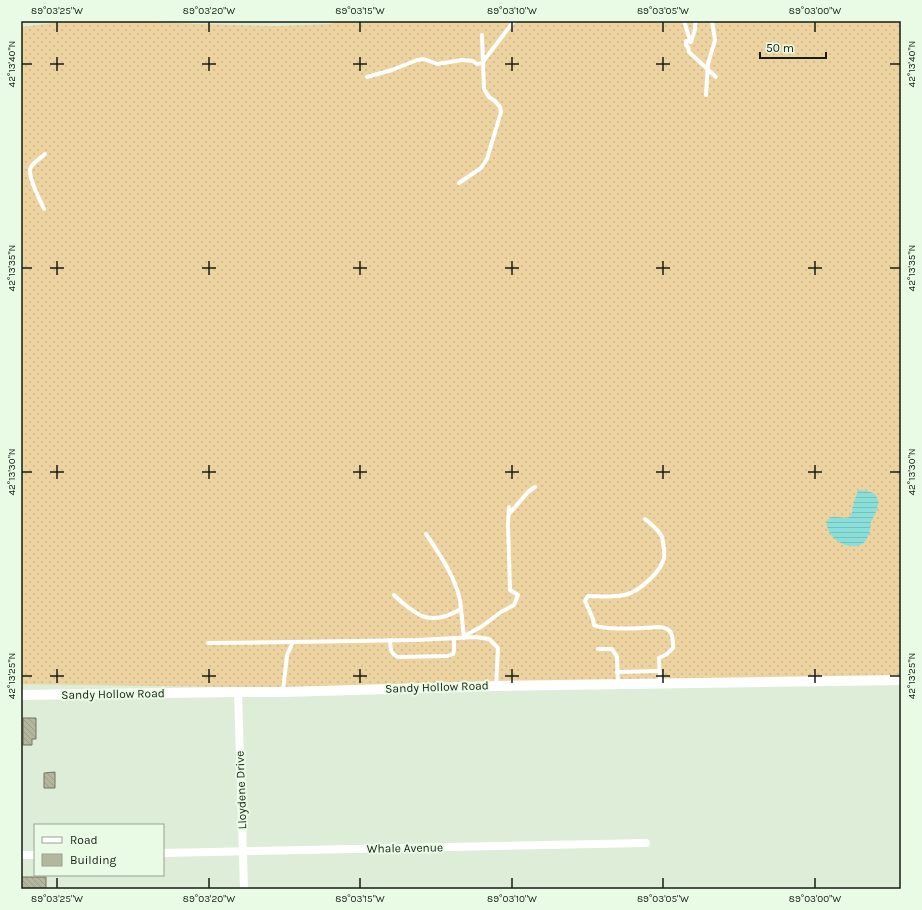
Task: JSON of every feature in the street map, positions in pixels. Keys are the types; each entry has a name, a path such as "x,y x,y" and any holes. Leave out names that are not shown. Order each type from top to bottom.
{"street":[{"name":"Sandy Hollow Road","path":"21,695 283,692 496,686 901,680"},
{"name":"Lloydene Drive","path":"238,692 244,889"},
{"name":"Whale Avenue","path":"164,853 646,843"},
{"path":"21,855 34,855"}],"lane":[{"path":"483,63 485,58 514,21"},
{"path":"684,21 690,40"},
{"path":"695,21 696,28 694,35 691,42 686,42 686,45 689,52 716,77"},
{"path":"706,95 707,68 715,40 712,21"},
{"path":"459,183 481,168 487,159 501,112 500,107 489,97 484,89 482,35"},
{"path":"367,77 424,59 437,64 462,60 473,61 477,64 483,63"},
{"path":"44,210 32,180 30,170 31,166 45,154"},
{"path":"509,514 528,492 535,487"},
{"path":"464,637 514,605 518,595 510,590 508,524 509,506"},
{"path":"646,518 662,537 664,553 662,565 642,586 627,594 618,596 588,596 585,601 594,625 597,627 659,627 668,630 673,639 672,648 667,654 659,658 660,684"},
{"path":"426,534 456,585 461,602 464,637"},
{"path":"394,595 404,605 424,617 436,618 452,614 461,609"},
{"path":"208,643 476,637 489,639 498,648 496,686"},
{"path":"390,640 391,652 398,657 448,656 453,654 454,651 454,638"},
{"path":"283,692 287,655 293,642"},
{"path":"598,649 612,649 617,657 618,684"},
{"path":"617,672 659,671"}],"shaded area":[{"path":"69,21 129,21 278,26 329,24 342,21 901,21 901,676 283,688 21,684 21,27"}],"water":[{"path":"860,490 875,494 878,499 878,506 871,522 869,534 866,540 859,545 850,546 837,541 831,535 827,522 831,517 846,518 851,516 858,491"}],"building":[{"path":"23,718 36,718 36,739 32,739 32,745 23,745"},
{"path":"55,772 55,788 44,788 44,773"},
{"path":"21,877 46,877 46,889 21,889"}]}
